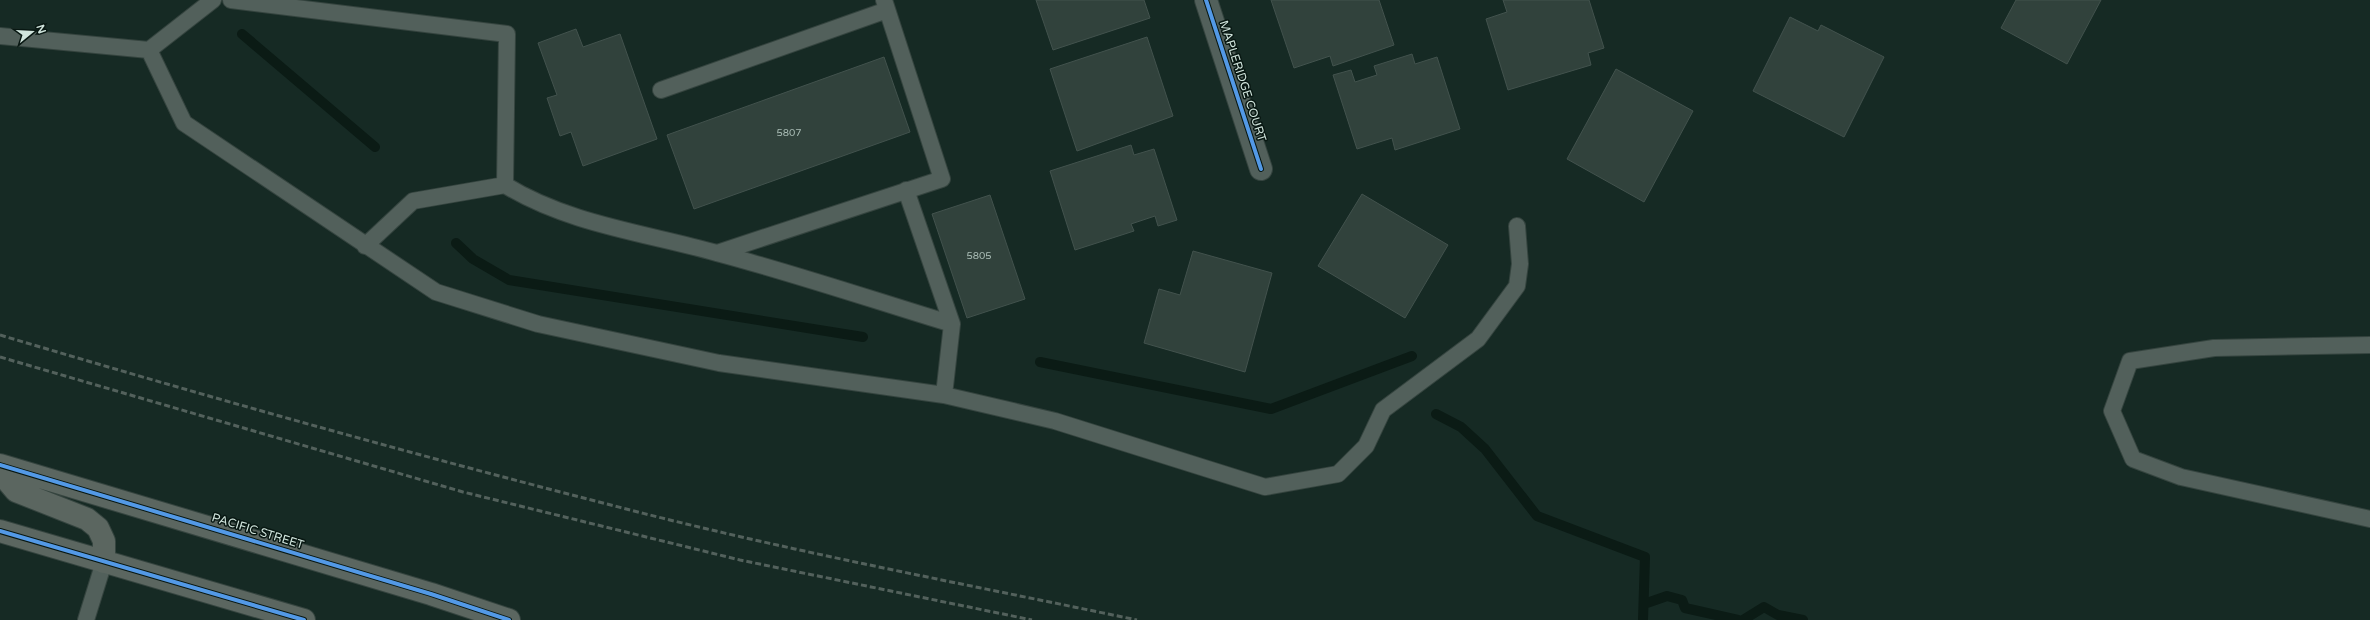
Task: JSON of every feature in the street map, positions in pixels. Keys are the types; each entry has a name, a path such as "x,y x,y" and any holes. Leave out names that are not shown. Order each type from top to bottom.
{"main road":[{"name":"PACIFIC STREET","path":"0,465 416,590 509,620"},
{"path":"0,472 16,491 86,519 98,528 104,541 104,562"},
{"path":"0,531 304,620"}],"street":[{"name":"MAPLERIDGE COURT","path":"1206,0 1261,169"}],"lane":[{"path":"0,36 149,50 213,0"},
{"path":"231,0 507,34 505,185"},
{"path":"661,90 885,5 942,179 717,253"},
{"path":"149,50 184,123 299,199 365,246 436,292 538,324 719,363 944,395 1055,420 1265,487 1338,474 1366,446 1383,410 1478,340 1517,286 1520,264 1517,226"},
{"path":"365,246 413,201 505,185 529,200 599,223 717,253 952,324"},
{"path":"906,190 952,324 944,395"},
{"path":"2370,345 2214,348 2130,362 2112,411 2133,459 2181,476 2370,519"},
{"path":"86,620 104,562"}],"building":[{"path":"1036,0 1144,0 1150,18 1053,50"},
{"path":"1271,0 1379,0 1394,45 1333,66 1330,56 1294,68"},
{"path":"1503,0 1589,0 1604,48 1588,53 1591,65 1508,90 1486,19 1507,12"},
{"path":"2016,0 2101,0 2067,64 2001,28"},
{"path":"1790,17 1818,31 1821,25 1884,57 1844,137 1753,91"},
{"path":"576,29 583,47 620,34 657,139 583,166 571,132 560,136 547,98 557,95 538,43"},
{"path":"1147,37 1173,116 1077,151 1050,69"},
{"path":"1412,54 1415,64 1437,57 1460,129 1395,150 1392,138 1357,149 1333,75 1351,70 1355,82 1377,75 1374,66"},
{"path":"884,57 910,132 694,209 667,135"},
{"path":"1616,69 1693,111 1644,202 1567,159"},
{"path":"1131,145 1134,155 1154,149 1177,220 1158,226 1155,216 1131,224 1134,231 1075,250 1050,171"},
{"path":"1362,194 1448,245 1405,318 1318,266"},
{"path":"990,195 1025,299 967,318 932,214"},
{"path":"1193,251 1272,273 1245,372 1144,343 1159,289 1180,295"}],"waterway":[{"path":"242,34 375,147"},
{"path":"456,243 473,259 509,280 863,337"},
{"path":"1040,362 1271,409 1412,356"},
{"path":"1436,414 1461,427 1485,449 1537,516 1645,557 1643,620"},
{"path":"1644,604 1667,596 1682,600 1685,608 1738,620"},
{"path":"1743,620 1764,607 1778,615 1803,620"}],"railway":[{"path":"0,335 227,401 673,521 805,551 1137,620"},
{"path":"0,357 463,492 740,560 1032,620"}],"cycle path":[{"path":"1206,0 1261,169"},
{"path":"0,465 431,594 509,620"},
{"path":"0,531 304,620"}]}
